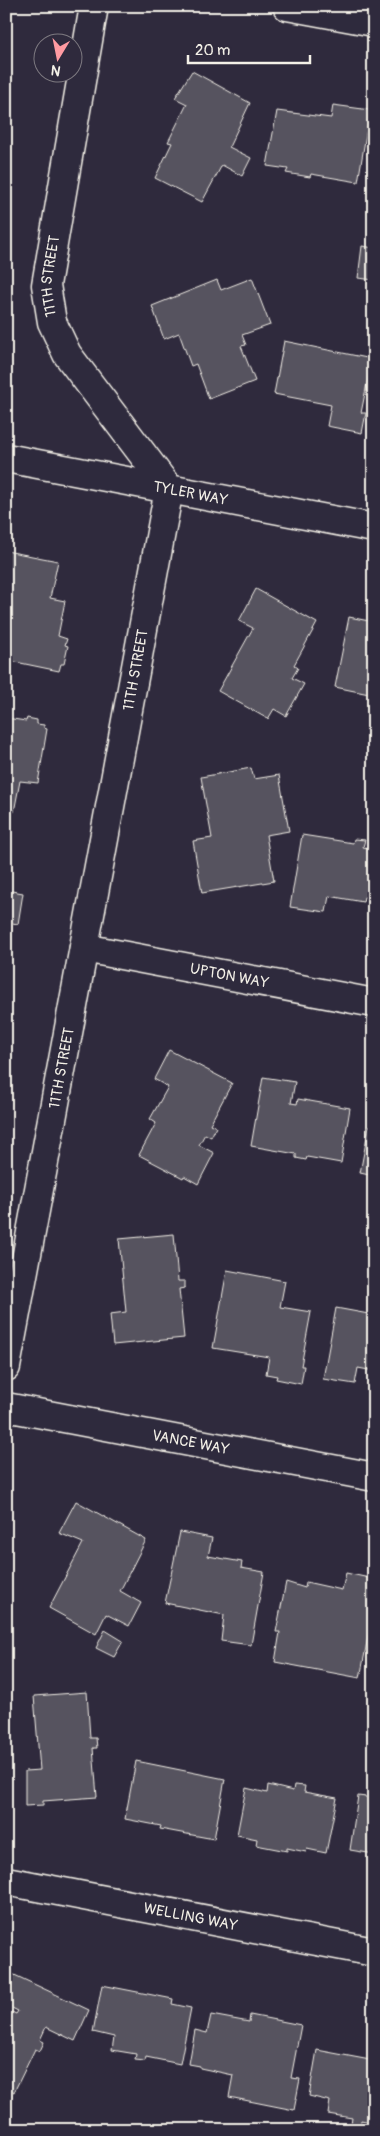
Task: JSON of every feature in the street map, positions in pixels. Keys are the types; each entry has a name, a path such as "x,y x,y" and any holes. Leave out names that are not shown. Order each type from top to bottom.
{"street":[{"name":"11TH STREET","path":"6,1368 169,489 67,354 52,322 50,313 46,285 94,6"},
{"path":"287,6 374,22"},
{"name":"TYLER WAY","path":"6,458 374,528"},
{"name":"UPTON WAY","path":"84,948 374,1004"},
{"name":"VANCE WAY","path":"6,1407 374,1477"},
{"name":"WELLING WAY","path":"6,1881 374,1952"}],"building":[{"path":"192,71 250,103 229,147 251,158 242,176 222,165 202,202 155,178 172,143 168,142 187,104 175,98"},
{"path":"333,105 370,110 358,182 311,174 310,177 286,173 288,169 267,166 277,111 331,118"},
{"path":"362,246 374,248 374,280 358,278"},
{"path":"252,278 270,325 242,335 246,345 241,346 255,381 209,399 196,364 191,366 179,333 164,339 152,306 217,280 221,290"},
{"path":"284,341 372,359 361,413 366,413 362,433 327,426 331,405 274,394"},
{"path":"6,551 58,561 50,598 65,601 58,636 67,639 65,645 68,646 64,664 61,664 59,671 6,660"},
{"path":"256,589 317,623 294,665 298,668 292,678 304,684 286,716 274,709 268,719 218,691 253,628 239,621"},
{"path":"349,617 374,622 374,695 335,687"},
{"path":"6,718 26,721 27,718 37,720 37,724 44,725 44,728 47,729 38,783 20,781 14,812 6,811"},
{"path":"251,768 254,779 279,775 289,831 266,835 274,881 202,893 193,841 212,838 201,777"},
{"path":"6,820 11,820 6,847"},
{"path":"302,835 353,843 354,839 365,840 363,847 374,849 374,898 364,897 363,902 329,896 326,912 290,907"},
{"path":"6,852 11,852 6,884"},
{"path":"6,890 23,893 18,924 6,922"},
{"path":"169,1050 232,1083 210,1124 216,1127 211,1137 205,1134 199,1145 214,1153 198,1184 139,1155 156,1123 150,1119 168,1087 154,1079"},
{"path":"263,1077 295,1082 291,1103 297,1104 298,1099 350,1108 341,1163 307,1157 306,1160 296,1158 296,1154 251,1146"},
{"path":"369,1126 374,1127 374,1176 360,1173"},
{"path":"174,1234 178,1281 185,1281 185,1288 179,1289 184,1338 113,1345 110,1314 126,1312 119,1239"},
{"path":"227,1270 285,1281 280,1307 311,1312 301,1366 304,1366 301,1384 276,1379 277,1376 266,1374 269,1357 213,1348"},
{"path":"336,1308 374,1315 374,1371 358,1368 355,1384 323,1379"},
{"path":"76,1501 146,1540 120,1591 141,1603 129,1626 106,1614 96,1634 49,1608 83,1543 59,1533"},
{"path":"180,1532 212,1538 208,1556 242,1562 241,1568 264,1572 251,1645 221,1641 224,1615 165,1603"},
{"path":"346,1573 374,1579 374,1606 360,1678 275,1662 280,1632 276,1632 286,1582 305,1588 306,1582 342,1590"},
{"path":"105,1630 123,1641 114,1657 96,1648"},
{"path":"87,1692 90,1738 96,1738 97,1748 93,1748 97,1797 43,1801 43,1805 25,1806 25,1771 40,1770 34,1696"},
{"path":"136,1761 225,1779 214,1839 160,1829 161,1826 125,1819"},
{"path":"268,1785 293,1791 294,1785 305,1786 304,1792 337,1798 326,1853 307,1849 306,1852 287,1848 287,1851 256,1845 257,1839 237,1835 246,1788 267,1793"},
{"path":"358,1796 374,1798 374,1854 350,1850"},
{"path":"6,1971 89,2010 75,2041 46,2027 40,2040 44,2042 40,2051 35,2049 14,2092 6,2089 6,2009 16,2014 18,2011 6,2005"},
{"path":"102,1985 173,1999 172,2004 191,2008 180,2064 146,2057 145,2061 135,2060 136,2054 112,2050 114,2037 93,2032"},
{"path":"211,2015 249,2022 250,2015 301,2025 291,2078 300,2079 294,2110 229,2097 233,2075 189,2064 195,2030 207,2033"},
{"path":"317,2050 370,2060 369,2064 374,2065 374,2123 361,2120 360,2130 350,2130 352,2118 328,2114 330,2101 309,2096"}]}
